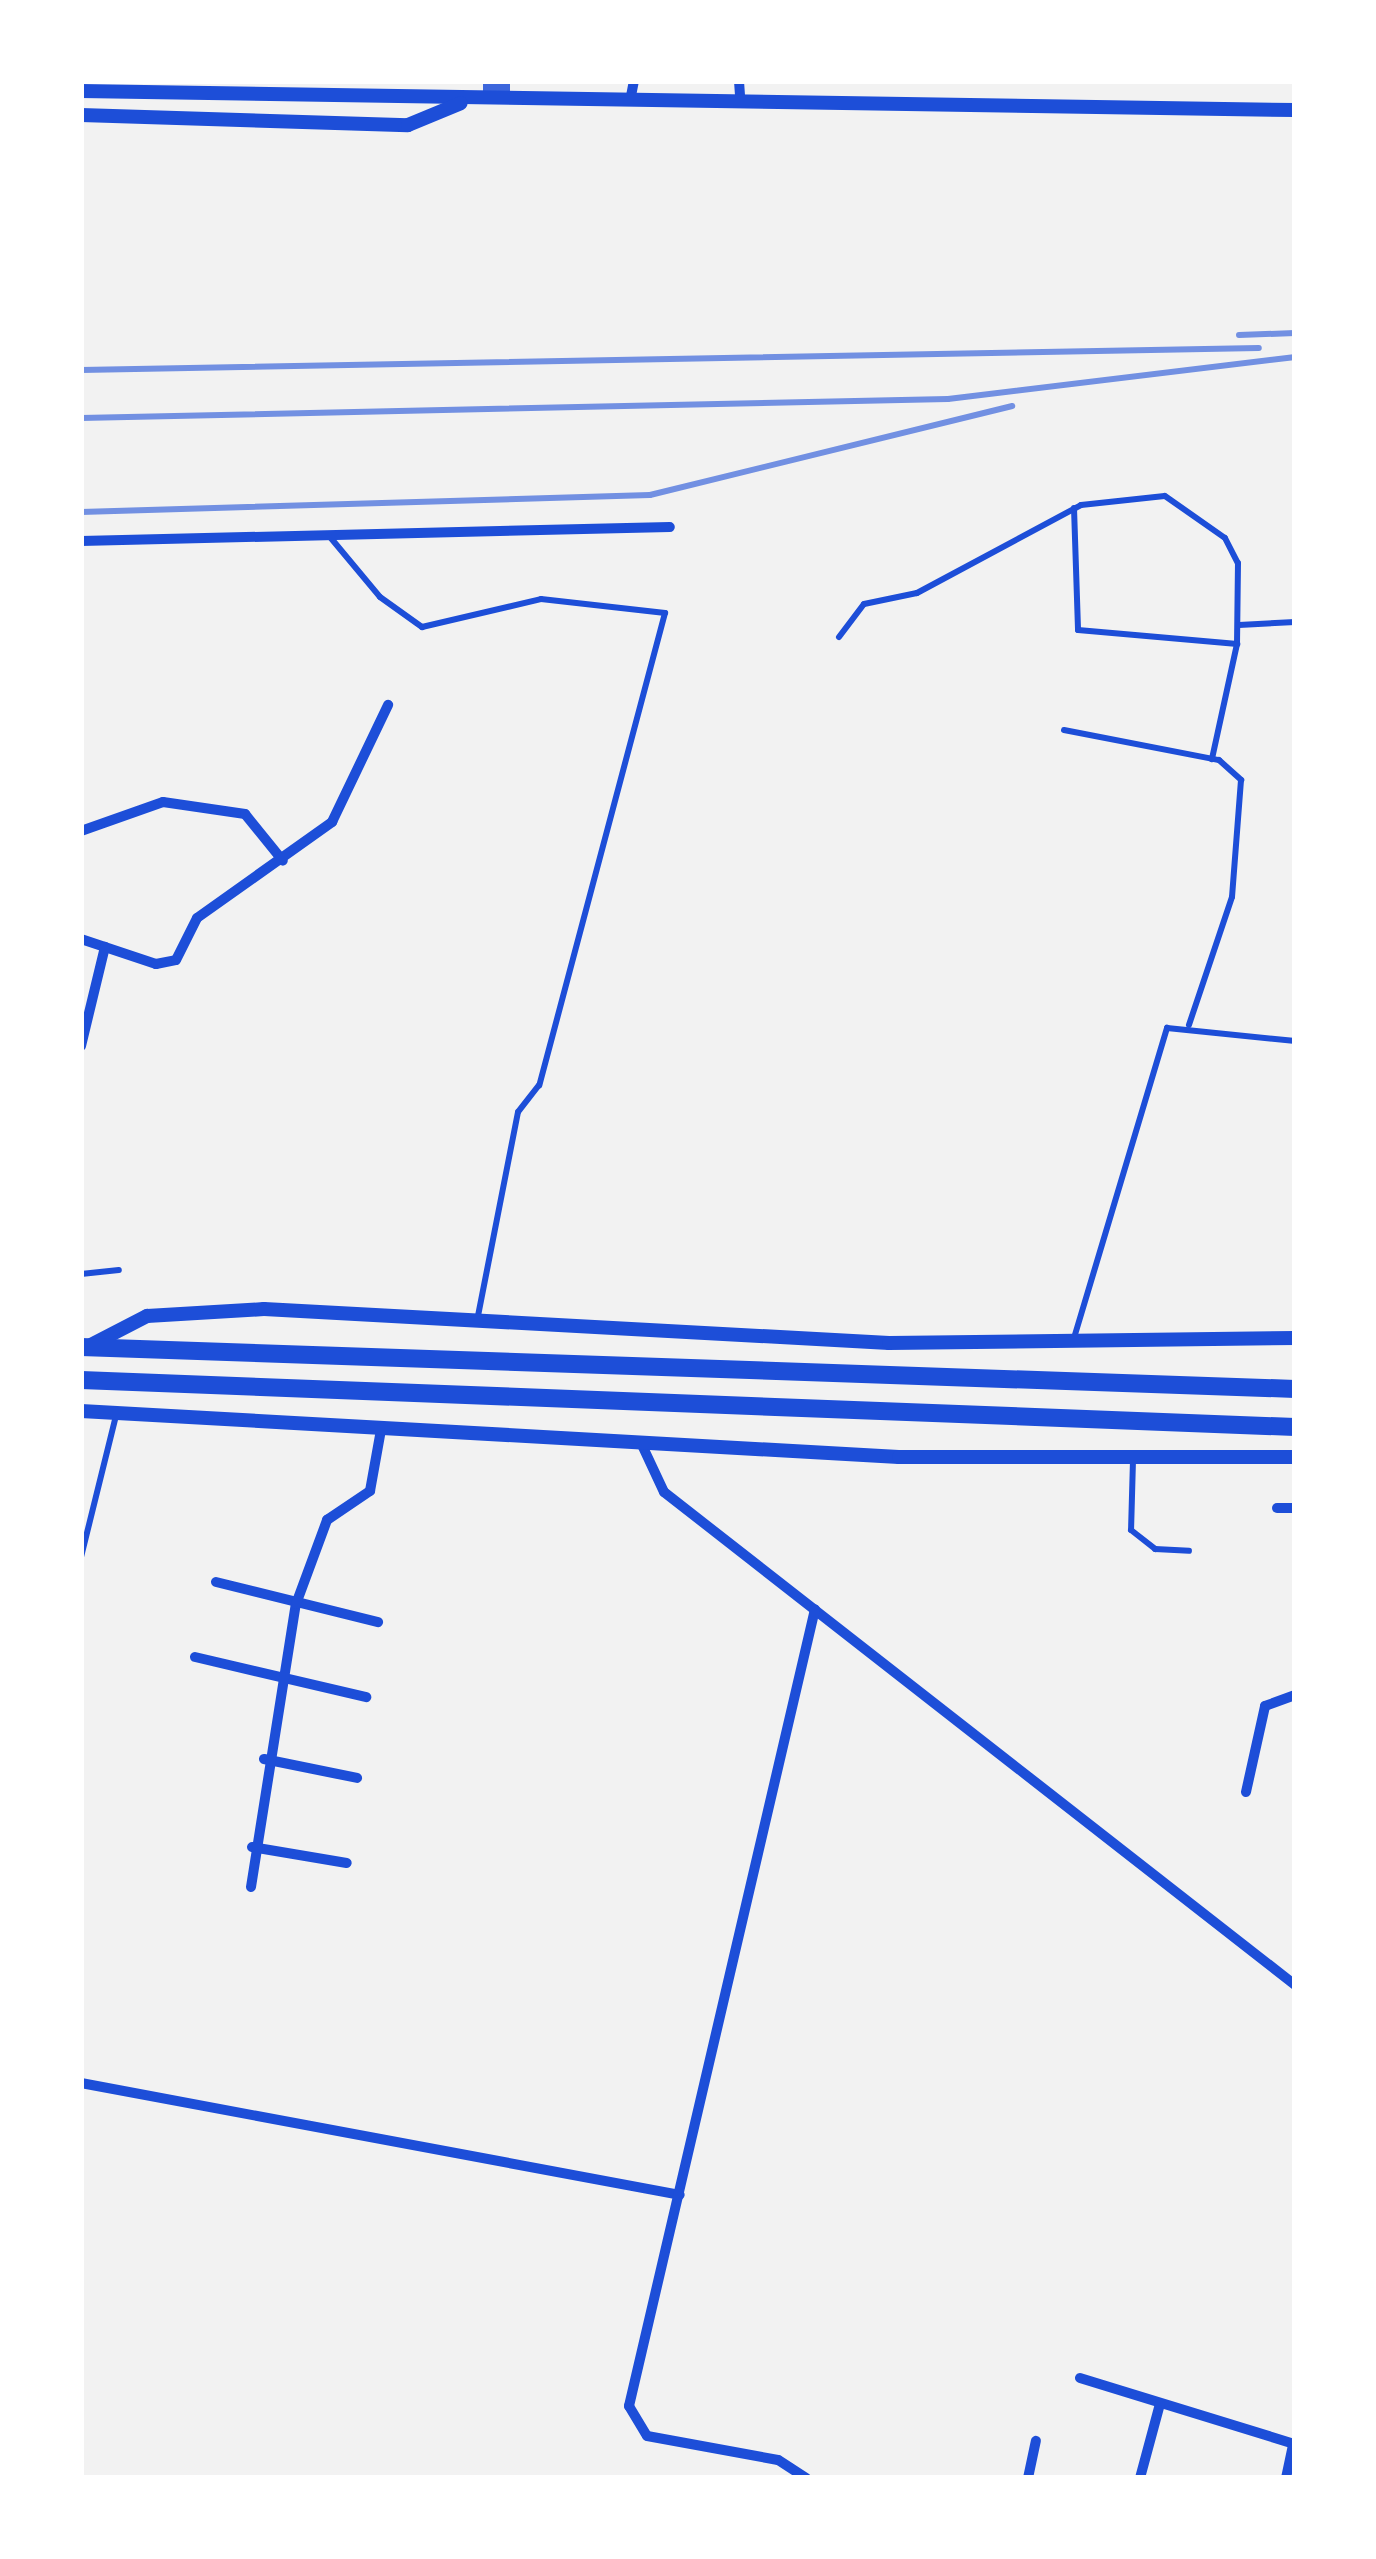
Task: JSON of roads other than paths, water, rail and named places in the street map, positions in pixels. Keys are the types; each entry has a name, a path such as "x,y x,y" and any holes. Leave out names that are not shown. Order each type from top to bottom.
{"highway":[{"path":"84,1347 1295,1389"},
{"path":"81,1380 1295,1427"}],"street":[{"path":"81,91 360,86 461,103 632,88 740,89 1295,110"},
{"path":"81,115 408,125 461,103"},
{"path":"81,541 670,527"},
{"path":"81,939 168,965 197,918 283,861 332,821 388,705"},
{"path":"81,831 163,802 245,814 283,861"},
{"path":"81,1046 87,997 105,947"},
{"path":"84,1347 186,1310 478,1315 889,1343 1295,1338"},
{"path":"81,1411 642,1445 1133,1458 1295,1457"},
{"path":"250,1887 276,1678 296,1604 327,1520 370,1491 381,1430"},
{"path":"642,1445 664,1492 1295,1985"},
{"path":"1277,1508 1295,1508"},
{"path":"216,1582 378,1622"},
{"path":"806,2478 778,2461 647,2436 630,2419 815,1609"},
{"path":"196,1657 366,1697"},
{"path":"1246,1792 1265,1706 1295,1695"},
{"path":"264,1760 357,1778"},
{"path":"252,1847 347,1862"},
{"path":"81,2083 680,2195"},
{"path":"1080,2378 1294,2444 1286,2478"},
{"path":"1140,2478 1160,2404"},
{"path":"1028,2478 1036,2441"}],"lane":[{"path":"839,637 864,604 934,585 1074,508 1142,491 1179,502 1225,538 1238,563 1237,644 1212,758"},
{"path":"1074,508 1078,630 1237,644"},
{"path":"329,535 380,597 422,626 541,599 665,614 539,1085 518,1112 478,1315"},
{"path":"1239,626 1295,622"},
{"path":"1064,730 1232,765 1244,802 1232,897 1190,1025"},
{"path":"1075,1339 1160,1040 1190,1025 1295,1041"},
{"path":"81,1274 119,1270"},
{"path":"81,1557 116,1416"},
{"path":"1133,1458 1132,1529 1155,1549 1189,1551"}],"railway":[{"path":"1239,335 1295,333"},
{"path":"81,370 1259,348"},
{"path":"81,418 948,399 1295,357"},
{"path":"81,512 650,495 1012,406"}]}
